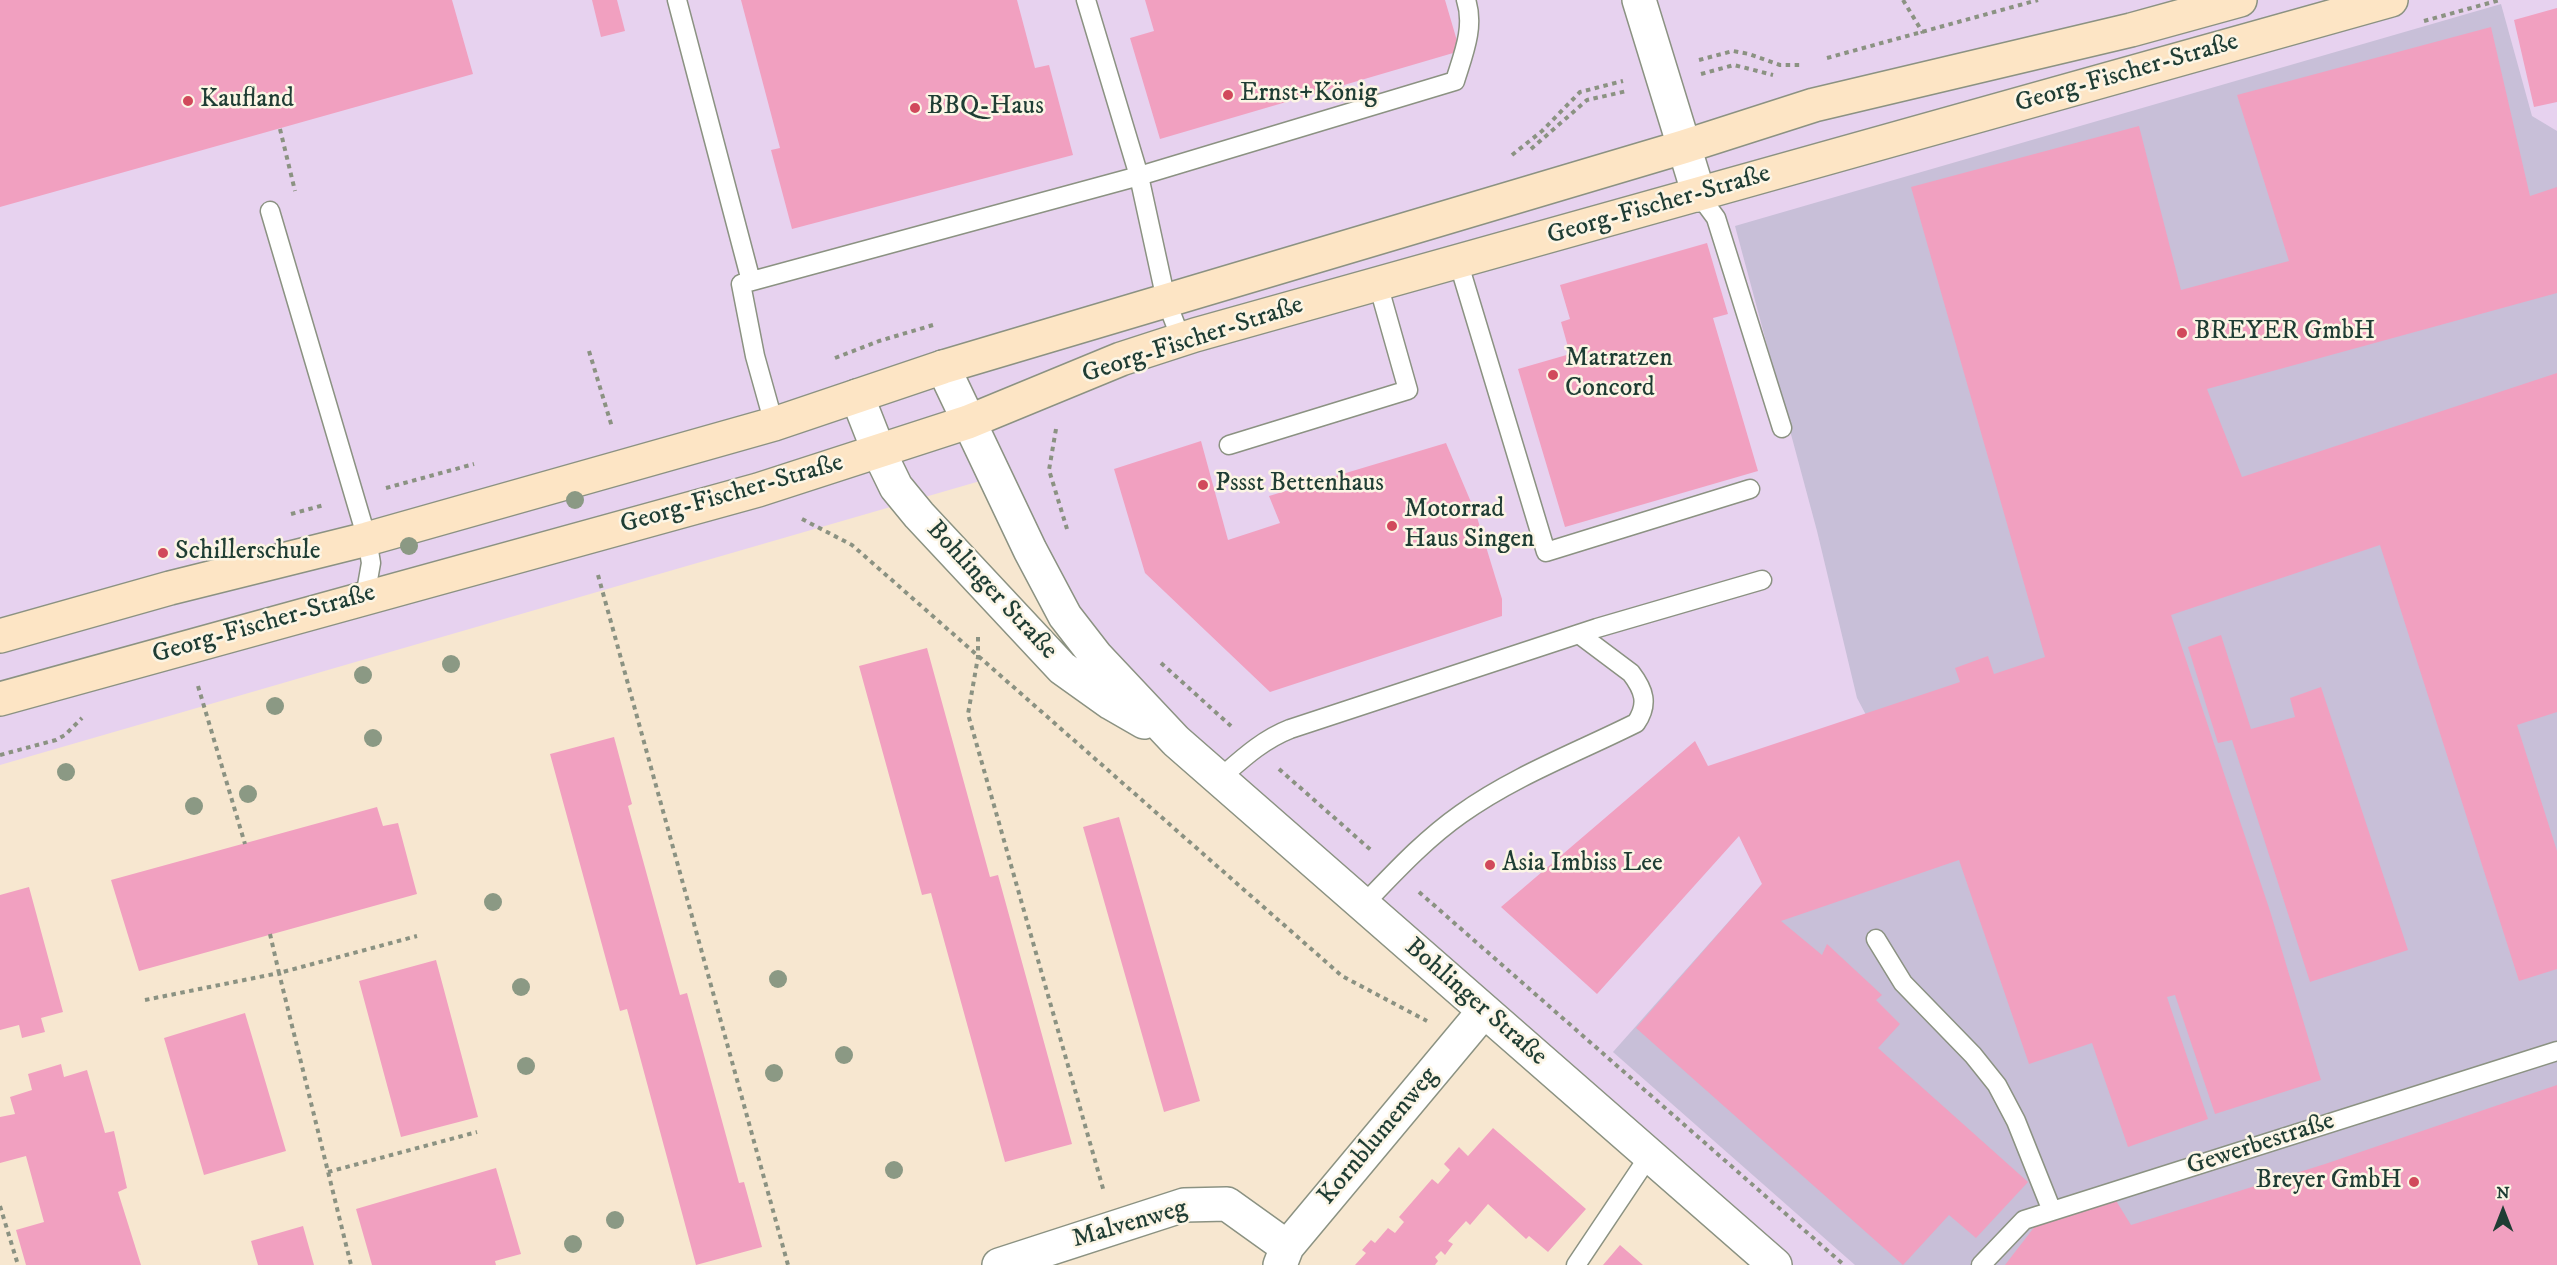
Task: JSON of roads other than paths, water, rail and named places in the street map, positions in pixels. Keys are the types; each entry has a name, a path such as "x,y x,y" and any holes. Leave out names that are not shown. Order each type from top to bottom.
{"main road":[{"name":"Georg-Fischer-Straße","path":"0,636 170,588 368,539 774,424 943,367 1683,147 1841,97 2131,30 2240,0"},
{"name":"Georg-Fischer-Straße","path":"0,699 758,490 968,422 1121,359 1181,339 2391,0"}],"street":[{"path":"1639,0 1699,195"},
{"name":"Bohlinger Straße","path":"943,367 1065,616 1096,656 1176,741 1775,1265"},
{"name":"Bohlinger Straße","path":"856,396 896,487 919,515 1062,668 1111,703 1176,741"},
{"name":"Kornblumenweg","path":"1283,1256 1484,1011"},
{"name":"Malvenweg","path":"999,1265 1184,1205 1227,1204 1283,1256"}],"lane":[{"path":"677,0 751,281"},
{"path":"1086,0 1139,176 1166,300 1181,339"},
{"path":"774,424 755,357 741,284 1139,176 1455,81 1468,37 1470,12 1466,0"},
{"path":"1699,195 1716,218 1782,428"},
{"path":"270,211 368,539 371,563 365,597"},
{"path":"1458,261 1546,552 1750,489"},
{"path":"1229,445 1408,390 1378,284"},
{"path":"1219,779 1254,748 1272,736 1579,634 1762,580"},
{"path":"1363,905 1410,856 1460,815 1506,786 1636,723 1644,711 1644,700 1637,681 1631,673 1579,634"},
{"path":"1876,939 1903,983 1973,1055 1997,1085 2016,1121 2052,1211"},
{"name":"Gewerbestraße","path":"1981,1265 2024,1220 2557,1051"},
{"path":"1576,1265 1649,1156"}],"place":[{"name":"Ernst+König","path":"1228,95"},
{"name":"Kaufland","path":"188,101"},
{"name":"BBQ-Haus","path":"915,108"},
{"name":"BREYER GmbH","path":"2182,333"},
{"name":"Matratzen Concord","path":"1553,375"},
{"name":"Pssst Bettenhaus","path":"1203,485"},
{"name":"Motorrad Haus Singen","path":"1392,526"},
{"name":"Schillerschule","path":"163,553"},
{"name":"Asia Imbiss Lee","path":"1490,865"},
{"name":"Breyer GmbH","path":"2414,1182"}]}
